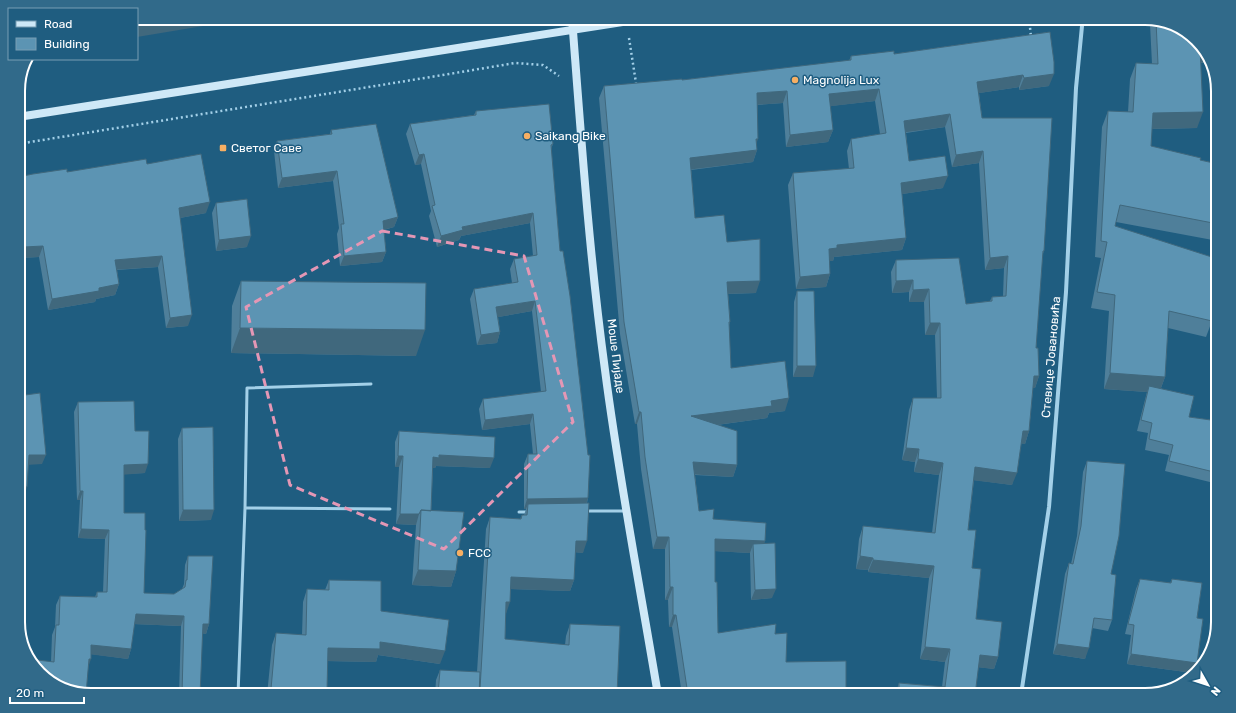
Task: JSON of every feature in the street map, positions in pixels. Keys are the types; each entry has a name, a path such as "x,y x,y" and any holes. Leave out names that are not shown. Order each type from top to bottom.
{"main road":[{"name":"Моше Пијаде","path":"573,25 590,243 605,369 626,511 657,688"},
{"path":"25,116 608,25"}],"street":[{"name":"Стевице Јовановића","path":"1022,688 1048,507 1066,292 1076,88 1082,25"}],"lane":[{"path":"238,688 245,508 247,388 372,384"},
{"path":"245,508 390,509"},
{"path":"580,512 626,511"},
{"path":"519,512 534,512"}],"path":[{"path":"626,25 636,83"},
{"path":"1030,25 1031,37"},
{"path":"25,143 515,63 543,65 578,90"}],"highlighted area":[{"path":"382,231 524,256 573,422 444,549 290,485 246,307"}],"building":[{"path":"1156,26 1170,30 1192,44 1200,56 1203,112 1153,113 1151,146 1201,158 1200,160 1211,162 1211,223 1120,205 1115,226 1211,257 1211,321 1169,311 1165,377 1110,373 1115,295 1097,292 1107,242 1101,241 1108,111 1133,112 1136,63 1158,64"},
{"path":"1050,32 1054,74 1024,78 1023,75 977,82 982,118 1052,118 1044,251 1036,348 1038,348 1039,376 1034,376 1029,431 1023,431 1017,473 975,467 968,530 976,530 972,568 981,569 976,619 1002,622 998,657 980,655 976,688 899,688 899,683 945,687 950,649 925,647 934,566 873,560 873,558 860,556 863,526 935,533 943,463 918,459 919,449 906,448 913,398 941,398 940,323 930,323 929,289 913,290 913,280 896,281 896,260 959,258 966,304 992,301 992,297 1006,296 1008,256 990,258 983,151 956,155 950,114 904,121 909,161 945,156 948,176 901,183 906,238 837,245 837,248 829,249 830,274 800,277 793,173 854,168 851,139 886,133 879,89 829,94 833,130 790,135 787,91 757,93 757,150 690,158 695,218 724,215 727,242 760,239 760,281 727,282 731,368 785,361 789,398 771,401 772,406 691,416 737,431 737,465 693,462 699,511 714,509 713,519 766,523 765,541 715,539 715,582 717,582 718,633 776,624 775,634 787,633 786,662 846,661 846,688 687,688 676,615 673,615 673,587 670,587 669,537 657,537 645,457 641,412 639,412 624,322 604,86 682,80 851,60 851,56 894,51 894,54"},
{"path":"549,104 560,251 563,251 570,296 588,455 590,455 588,498 527,499 528,454 537,454 533,414 485,420 483,399 546,391 535,301 496,307 500,332 481,335 474,289 518,282 514,259 537,255 533,213 462,227 463,230 441,236 432,206 435,205 424,154 419,155 410,124 476,115 476,111"},
{"path":"376,124 398,217 383,221 386,252 344,256 341,224 344,224 337,171 282,178 277,141 332,134 331,130"},
{"path":"201,154 210,202 179,208 192,315 170,318 162,256 115,260 119,284 99,288 99,291 52,299 43,246 25,247 25,176 67,169 67,172 146,159 147,164"},
{"path":"247,199 251,236 219,240 216,203"},
{"path":"241,281 426,283 425,330 240,328"},
{"path":"797,291 814,291 816,366 797,366"},
{"path":"1149,386 1194,396 1189,417 1211,420 1211,471 1169,461 1173,445 1149,439 1152,423 1141,420"},
{"path":"40,393 46,455 29,455 27,487 25,487 25,395"},
{"path":"134,401 135,431 149,431 148,464 124,465 124,513 145,513 146,530 144,593 174,594 185,587 187,580 188,556 213,556 209,624 203,624 200,688 182,688 184,616 136,614 131,649 91,645 91,659 89,659 87,687 74,686 58,679 48,672 37,660 54,662 56,625 59,625 60,596 97,597 97,592 107,592 109,530 81,529 83,491 80,491 78,402"},
{"path":"213,427 214,510 183,510 182,428"},
{"path":"399,431 495,437 494,458 439,455 439,458 433,457 431,511 421,510 419,514 400,514 403,456 398,456"},
{"path":"1087,461 1125,464 1119,536 1111,574 1116,575 1112,620 1094,618 1089,648 1057,644 1069,563 1073,564 1081,526"},
{"path":"589,503 587,541 576,541 574,580 511,577 510,602 506,602 505,639 569,645 570,624 620,626 617,688 480,688 490,517 521,519 522,515 527,515 528,504"},
{"path":"421,510 464,512 456,571 418,570"},
{"path":"775,543 776,589 755,590 753,544"},
{"path":"1140,579 1171,583 1172,579 1202,583 1197,618 1203,619 1196,663 1131,654 1134,625 1128,624"},
{"path":"329,580 381,581 381,611 449,620 445,651 380,642 380,649 328,648 327,688 271,688 276,633 306,635 307,589 329,590"},
{"path":"440,670 480,672 479,688 439,688"}],"place":[{"name":"Magnolija Lux","path":"795,80"},
{"name":"Saikang Bike","path":"527,136"},
{"name":"Светог Саве","path":"223,148"},
{"name":"FCC","path":"460,553"}]}
